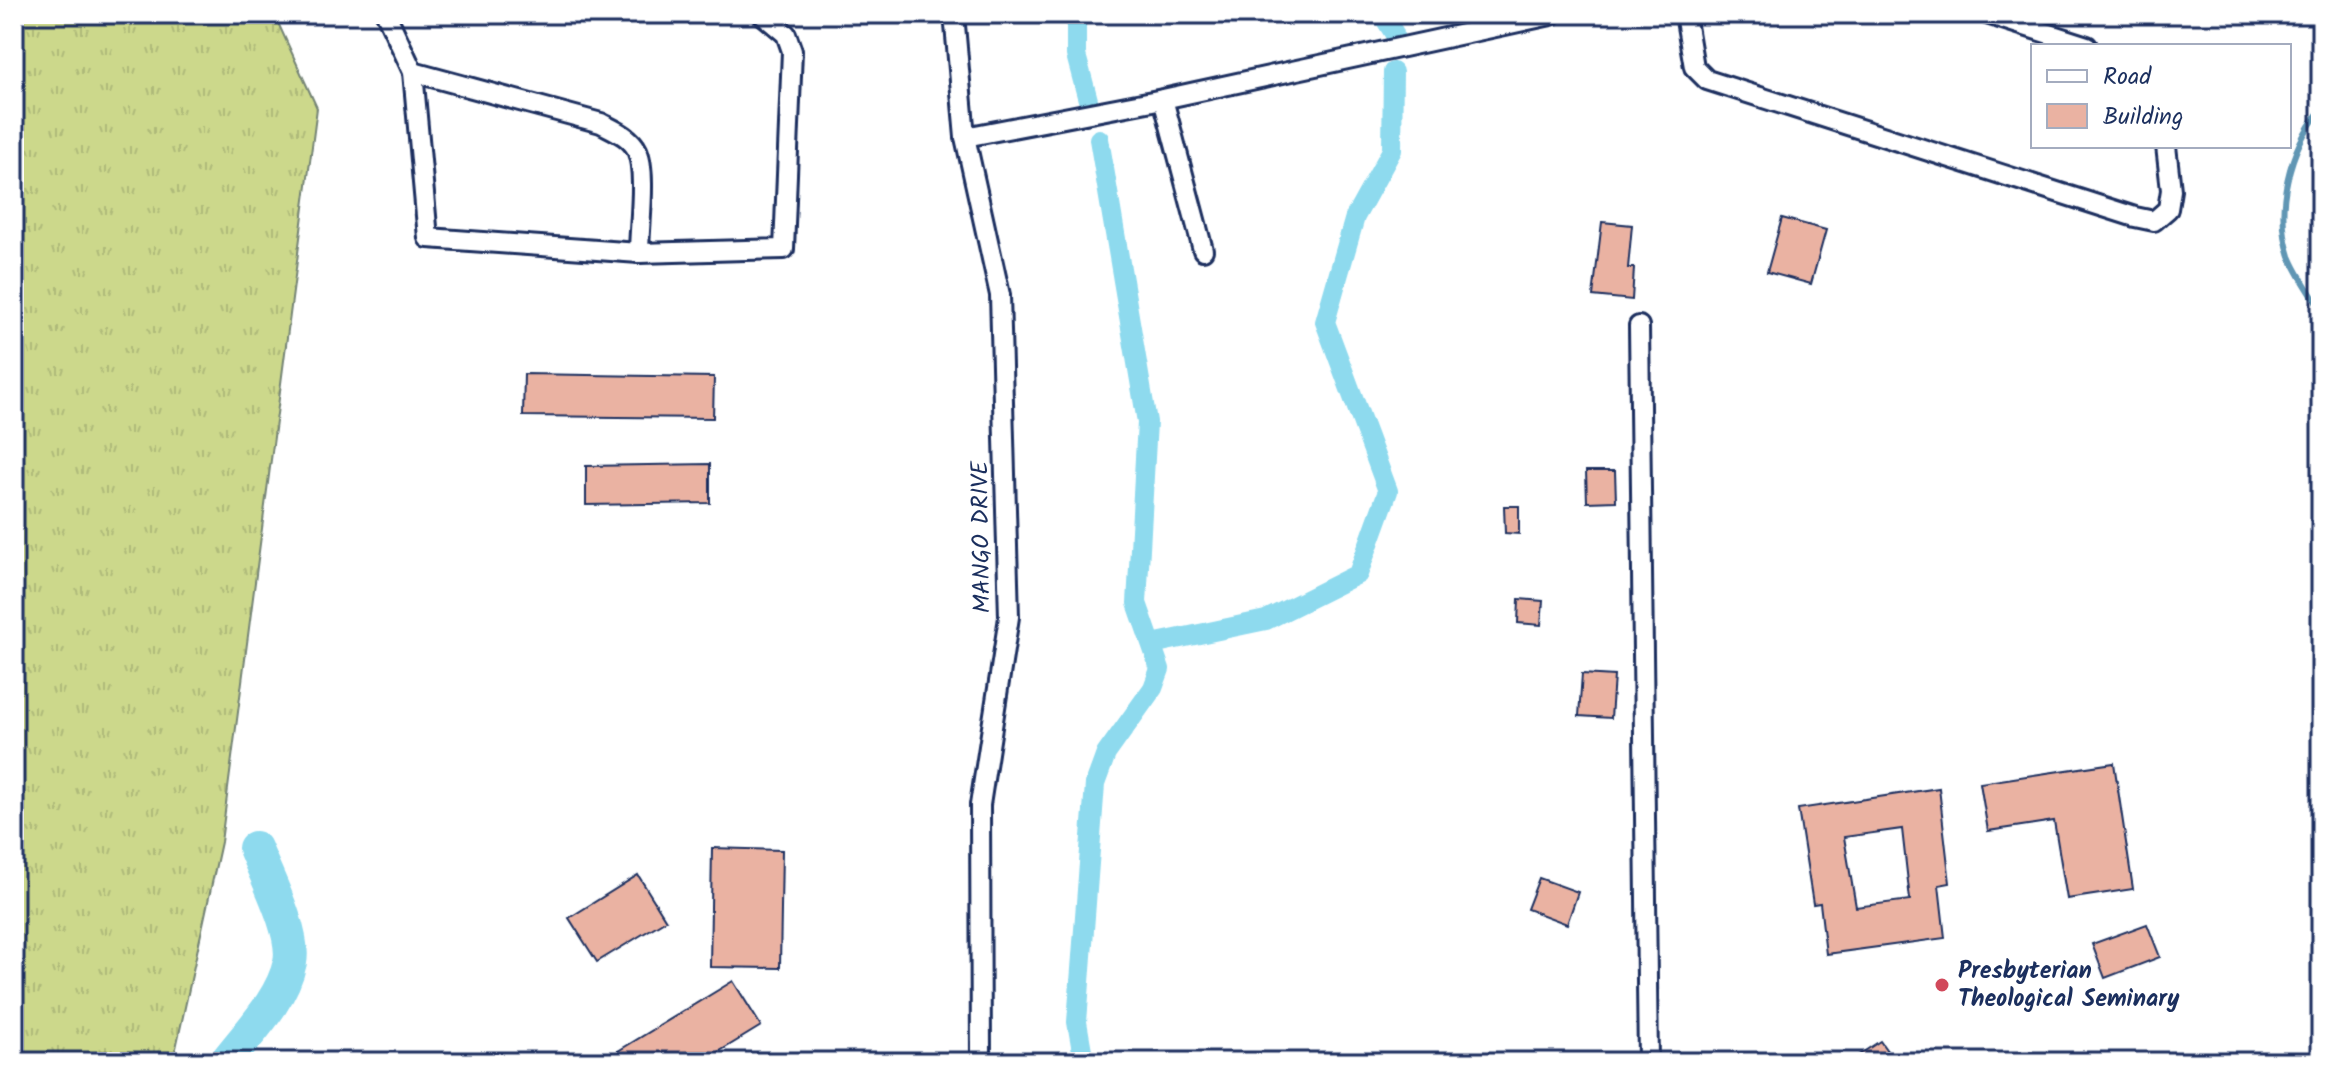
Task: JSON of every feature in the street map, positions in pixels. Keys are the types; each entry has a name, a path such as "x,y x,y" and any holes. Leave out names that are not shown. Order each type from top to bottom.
{"street":[{"path":"386,14 413,72 428,238 639,253 784,249 792,51 786,34 762,14"},
{"name":"MANGO DRIVE","path":"954,14 965,137 1000,295 1009,617 980,805 981,1062"},
{"path":"1685,14 1694,67 1707,80 2135,217 2154,221 2168,209 2171,190 2166,148"},
{"path":"1987,14 2081,44"},
{"path":"965,137 1163,99 1551,15"},
{"path":"413,72 601,123 623,134 636,148 640,165 639,253"},
{"path":"1163,99 1203,250"},
{"path":"1639,326 1648,1062"}],"green space":[{"path":"14,14 274,14 317,108 221,842 173,1062 14,1062"}],"building":[{"path":"1782,218 1826,230 1811,284 1767,272"},
{"path":"1602,222 1632,225 1628,268 1634,268 1632,300 1593,296"},
{"path":"524,374 714,377 713,418 523,416"},
{"path":"710,464 710,503 586,505 586,466"},
{"path":"1586,471 1615,471 1616,501 1587,502"},
{"path":"1504,506 1519,506 1519,534 1505,533"},
{"path":"1519,599 1543,601 1541,625 1518,623"},
{"path":"1582,674 1614,676 1611,718 1579,716"},
{"path":"2114,763 2133,889 2067,899 2054,821 1988,831 1980,783"},
{"path":"1939,788 1950,883 1939,885 1945,938 1826,954 1820,903 1813,904 1798,809","holes":["1902,829 1910,900 1856,907 1844,837"]},
{"path":"712,848 782,850 780,968 710,967"},
{"path":"638,875 666,920 597,962 569,918"},
{"path":"1539,878 1578,892 1567,924 1527,909"},
{"path":"2147,924 2160,957 2105,978 2092,944"},
{"path":"733,981 761,1026 702,1062 625,1062 618,1051"},
{"path":"1880,1041 1895,1062 1848,1062"}],"waterway":[{"path":"1076,14 1076,55 1088,100"},
{"path":"1382,14 1394,33"},
{"path":"1152,644 1266,620 1358,574 1388,491 1325,322 1355,217 1392,150 1393,72"},
{"path":"2321,110 2300,142 2284,199 2285,238 2290,256 2321,310"},
{"path":"1084,1062 1077,1022 1095,784 1106,754 1153,688 1160,669 1137,603 1147,422 1099,139"},
{"path":"226,1062 272,1002 290,962 289,936 255,848"}],"place":[{"name":"Presbyterian Theological Seminary","path":"1942,985"}]}
